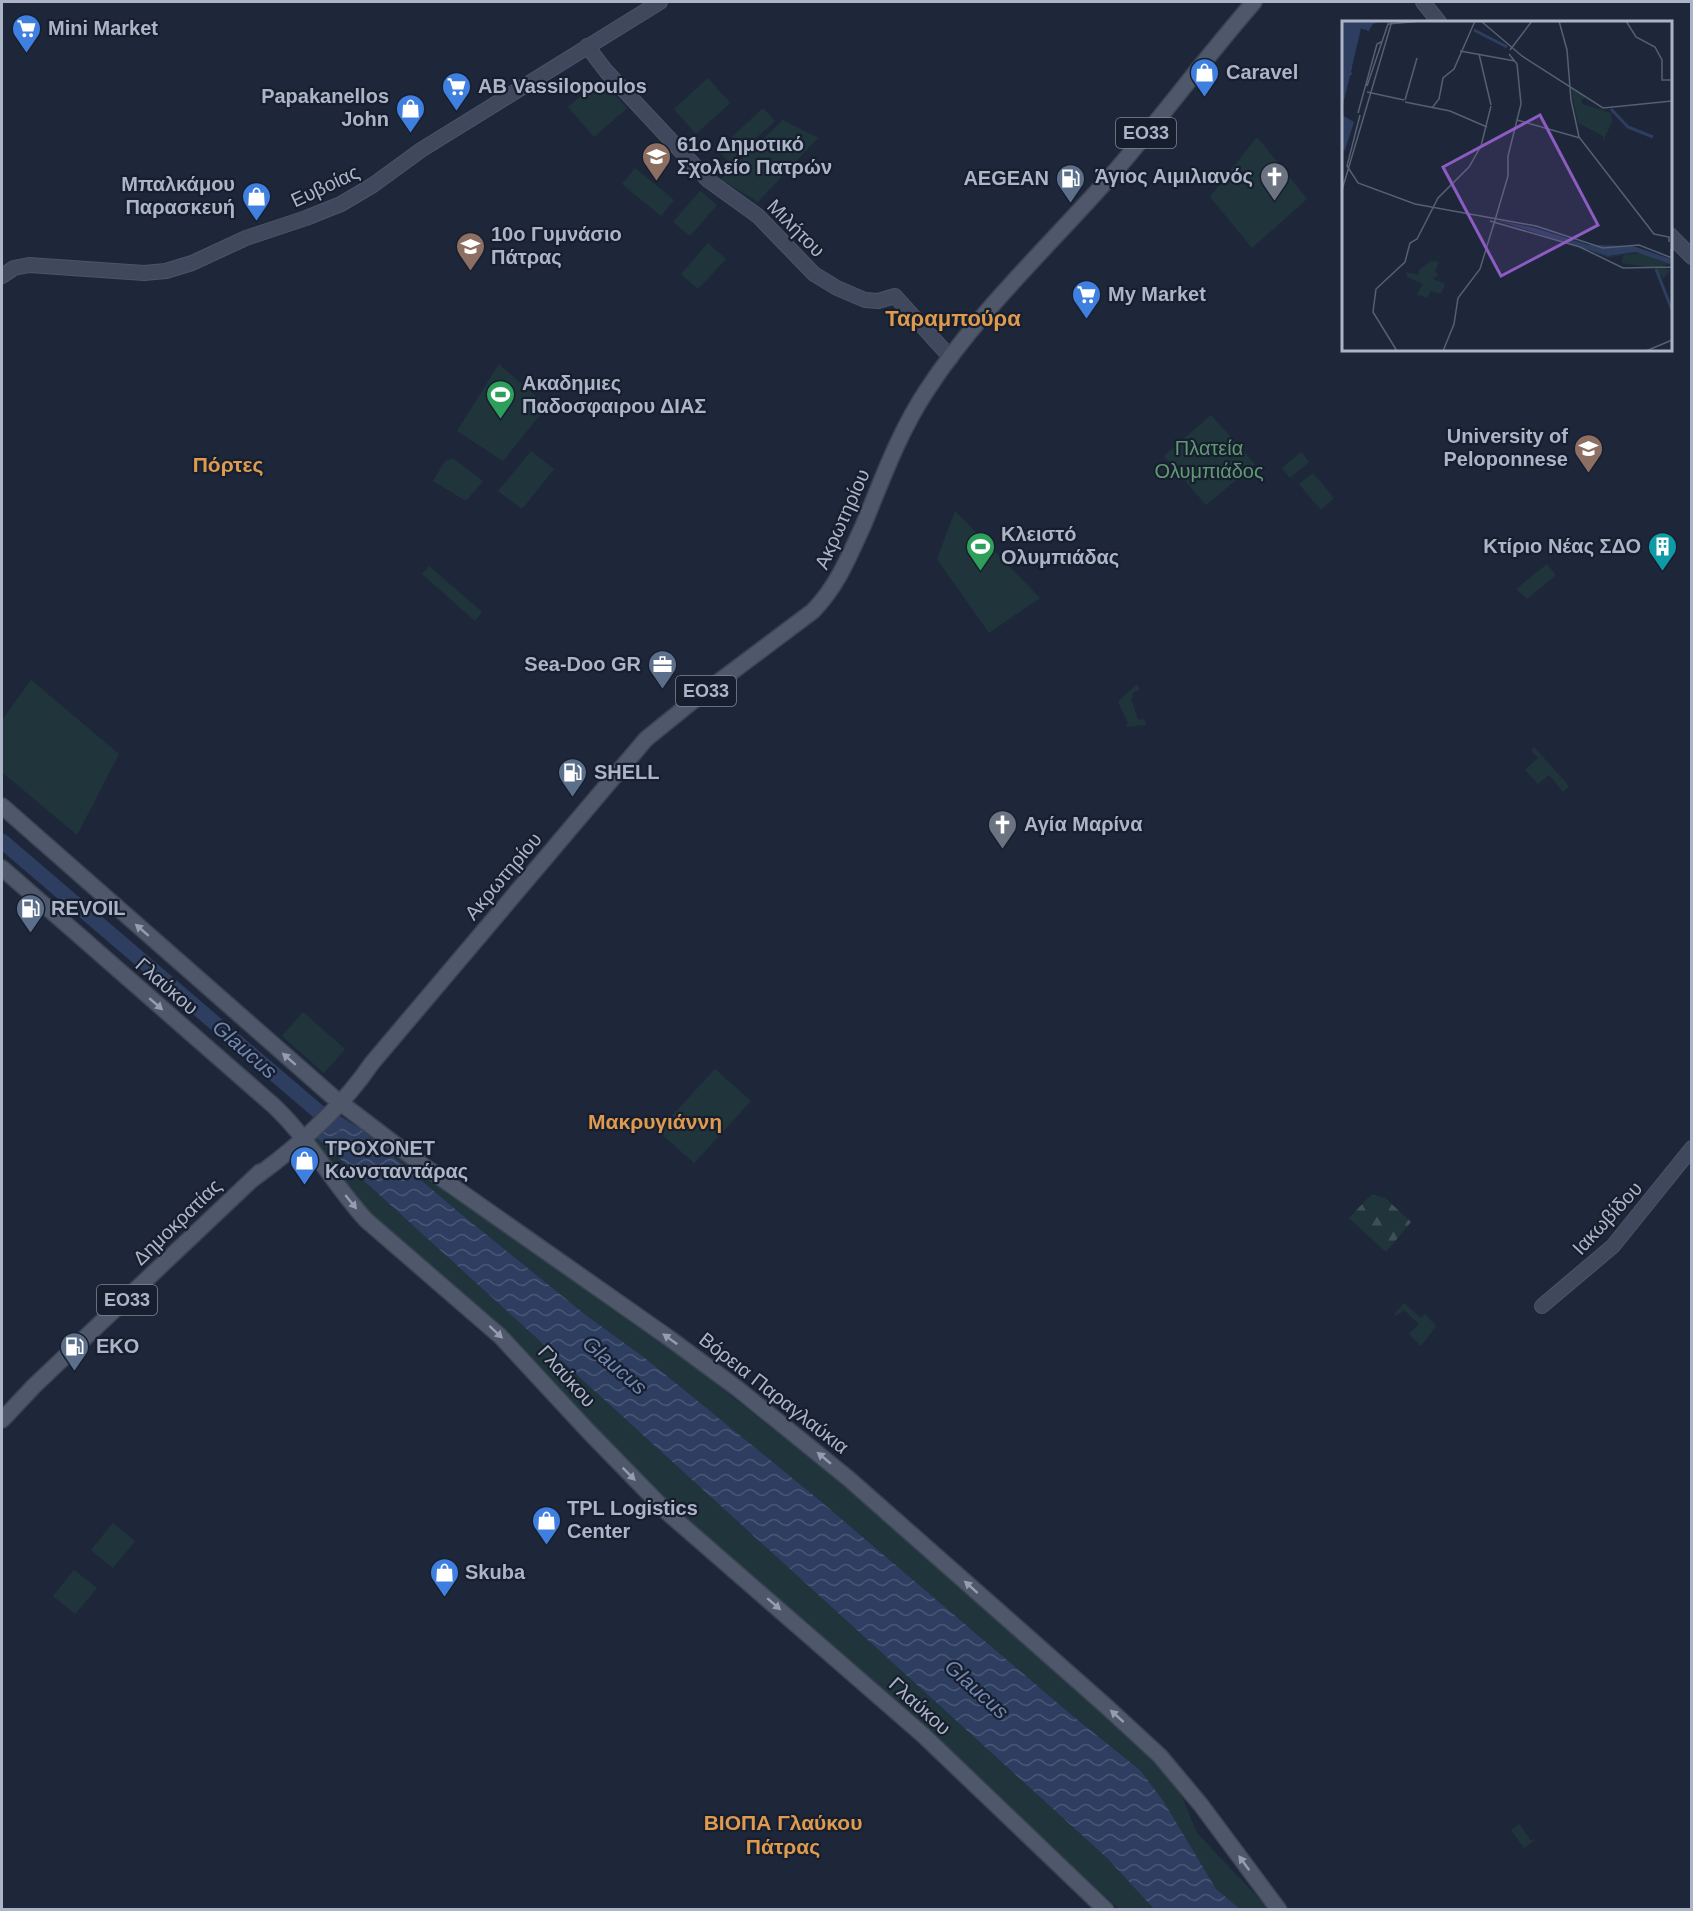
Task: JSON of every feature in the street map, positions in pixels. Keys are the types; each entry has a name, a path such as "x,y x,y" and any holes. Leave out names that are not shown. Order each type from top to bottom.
{"main road":[{"name":"Ευβοίας","path":"2,276 14,268 29,265 144,273 166,271 186,265 241,240 306,218 351,199 374,185 421,150 660,2"},
{"name":"Ακρωτηρίου","path":"305,1131 334,1103 349,1093 646,738 813,611 830,591 840,576 897,447 927,390 994,304 1115,171 1254,2"},
{"path":"1425,5 1438,21"},
{"name":"Μιλήτου","path":"587,46 606,71 708,180 758,216 814,274 837,288 864,300 878,301 895,296 951,358"},
{"path":"1672,236 1692,257"},
{"name":"Γλαύκου","path":"2,806 334,1103"},
{"name":"Γλαύκου","path":"2,868 305,1131 346,1197 366,1220 500,1336 668,1513 922,1736 1106,1910"},
{"name":"Βόρεια Παραγλαύκια","path":"334,1103 669,1338 785,1426 849,1479 1160,1756 1201,1805 1279,1910"},
{"name":"Δημοκρατίας","path":"2,1420 41,1380 305,1131"},
{"name":"Ιακωβίδου","path":"1542,1306 1613,1246 1692,1148"}],"green space":[{"path":"708,78 730,103 696,134 674,109"},
{"path":"600,79 627,108 594,137 568,107"},
{"path":"763,108 775,121 729,162 718,150"},
{"path":"783,120 818,138 758,202 722,178"},
{"path":"1256,138 1307,199 1252,248 1210,197"},
{"path":"635,168 674,200 661,216 622,184"},
{"path":"700,191 717,205 690,236 673,222"},
{"path":"708,243 726,259 698,289 681,274"},
{"name":"Ακαδημιες Παδοσφαιρου ΔΙΑΣ","path":"499,364 547,406 503,461 457,431"},
{"name":"Πλατεία Ολυμπιάδος","path":"1211,415 1255,464 1206,505 1164,456"},
{"name":"Ακαδημιες Παδοσφαιρου ΔΙΑΣ","path":"531,451 554,469 522,509 498,491"},
{"path":"1301,452 1309,462 1290,478 1282,468"},
{"path":"451,459 483,481 466,501 433,481 445,461"},
{"path":"1313,473 1334,498 1321,510 1299,484"},
{"name":"Κλειστό Ολυμπιάδας","path":"955,511 1040,598 989,633 937,559"},
{"path":"1547,564 1556,575 1527,599 1516,589"},
{"path":"429,566 482,612 475,621 422,574"},
{"path":"31,680 119,754 77,835 2,772 2,720"},
{"path":"1137,684 1140,690 1132,693 1133,698 1131,699 1138,720 1144,719 1146,725 1126,727 1128,723 1118,702"},
{"path":"1534,747 1569,786 1563,792 1549,775 1538,784 1525,770 1538,758 1531,750"},
{"path":"303,1012 345,1049 324,1073 282,1036"},
{"path":"715,1069 751,1101 694,1163 658,1131"},
{"path":"362,1130 620,1312 705,1375 855,1495 1146,1750 1180,1792 1197,1833 1269,1909 1240,1909 1216,1889 1164,1802 1140,1770 1074,1717 818,1499 645,1358 587,1316"},
{"path":"316,1137 1108,1859 1154,1909 1119,1909 880,1688 657,1492 367,1214 320,1152"},
{"path":"1373,1195 1385,1198 1411,1222 1386,1252 1349,1218"},
{"path":"1404,1303 1421,1318 1425,1314 1436,1326 1421,1346 1409,1334 1419,1324 1404,1310 1396,1316 1394,1314"},
{"path":"113,1523 135,1541 113,1568 91,1550"},
{"path":"74,1570 97,1588 75,1614 53,1596"},
{"path":"1519,1824 1531,1841 1535,1840 1524,1848 1511,1830"}],"water":[{"path":"340,1116 362,1130 587,1316 645,1358 818,1499 1074,1717 1140,1770 1164,1802 1216,1889 1240,1909 1154,1909 1108,1859 316,1137"}],"waterway":[{"name":"Glaucus","path":"2,841 334,1125"}],"place":[{"name":"Mini Market","path":"27,54"},
{"name":"Caravel","path":"1205,98"},
{"name":"AB Vassilopoulos","path":"457,112"},
{"name":"Papakanellos John","path":"410,134"},
{"name":"61ο Δημοτικό Σχολείο Πατρών","path":"656,182"},
{"name":"Άγιος Αιμιλιανός","path":"1274,202"},
{"name":"AEGEAN","path":"1070,204"},
{"name":"Μπαλκάμου Παρασκευή","path":"256,222"},
{"name":"10ο Γυμνάσιο Πάτρας","path":"470,272"},
{"name":"My Market","path":"1087,320"},
{"name":"Ακαδημιες Παδοσφαιρου ΔΙΑΣ","path":"501,420"},
{"name":"University of Peloponnese","path":"1589,474"},
{"name":"Κλειστό Ολυμπιάδας","path":"980,572"},
{"name":"Κτίριο Νέας ΣΔΟ","path":"1662,572"},
{"name":"Sea-Doo GR","path":"662,690"},
{"name":"SHELL","path":"573,798"},
{"name":"Αγία Μαρίνα","path":"1003,850"},
{"name":"REVOIL","path":"30,934"},
{"name":"ΤΡΟΧΟΝΕΤ Κωνσταντάρας","path":"304,1186"},
{"name":"EKO","path":"75,1372"},
{"name":"TPL Logistics Center","path":"546,1546"},
{"name":"Skuba","path":"444,1598"}],"district":[{"name":"Ταραμπούρα","path":"953,318"},
{"name":"Πόρτες","path":"228,464"},
{"name":"Μακρυγιάννη","path":"655,1121"},
{"name":"ΒΙΟΠΑ Γλαύκου Πάτρας","path":"783,1834"}]}
